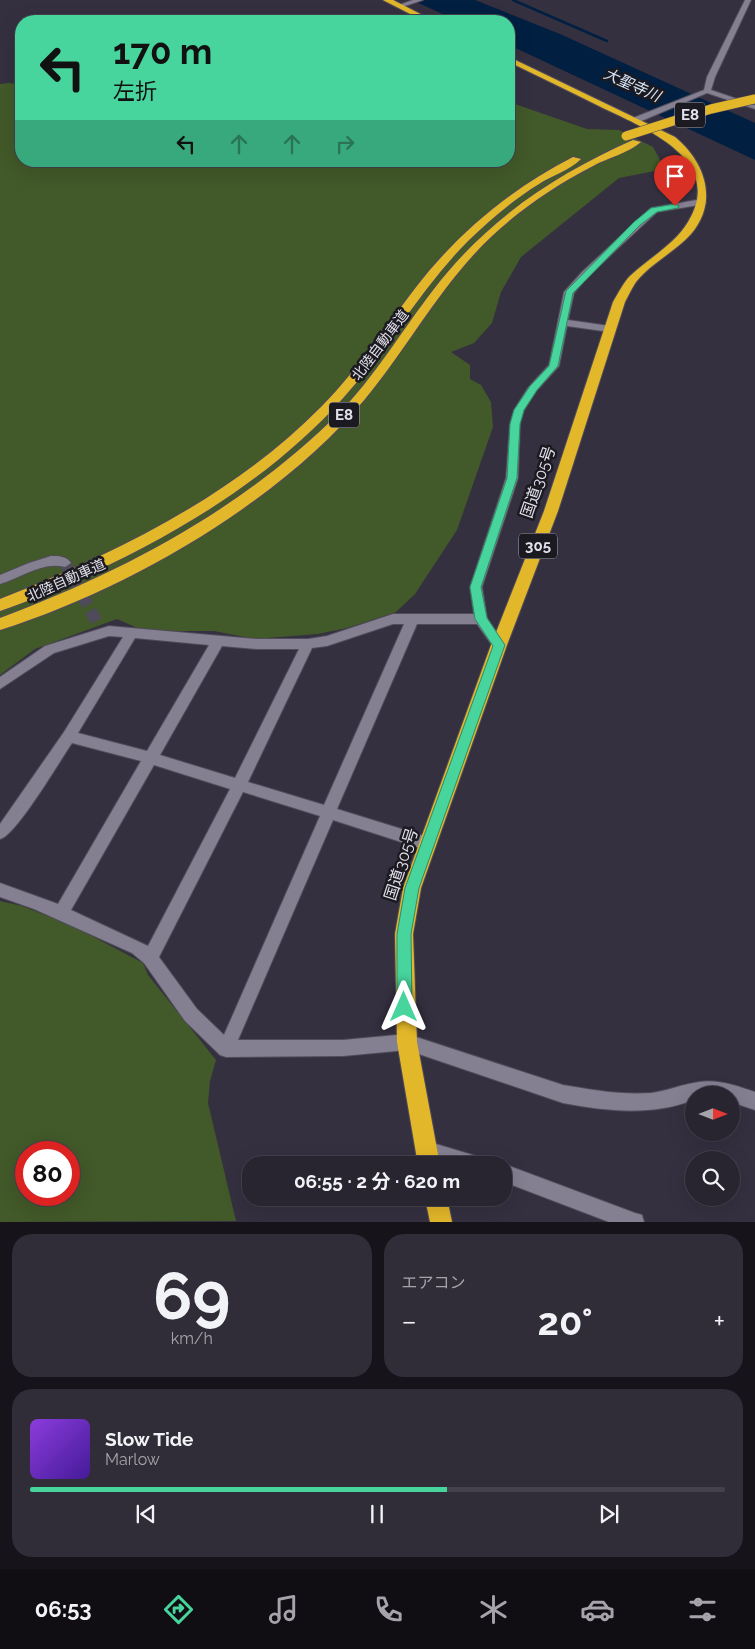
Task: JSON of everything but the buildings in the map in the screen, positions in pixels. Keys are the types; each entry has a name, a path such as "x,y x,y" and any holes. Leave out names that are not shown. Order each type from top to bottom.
{"highway":[{"path":"387,0 418,15"},
{"name":"国道305号","path":"428,1156 407,1042 404,934 412,888 499,645 551,511 619,302 628,285 687,232 694,223 702,202 702,187 698,172 677,143 639,119 515,62"},
{"name":"北陸自動車道","path":"0,624 63,600 152,556 224,514 278,476 314,445 350,408 395,352 452,274 489,232 558,180 631,139 711,109 755,99"},
{"name":"北陸自動車道","path":"0,605 98,564 140,542 183,519 259,467 326,409 376,350 434,273 474,228 497,209 545,176 590,152 631,139 755,107"},
{"path":"438,1206 441,1222"}],"street":[{"path":"399,6 420,0"},
{"path":"707,91 748,0"},
{"path":"639,119 707,91 755,107"},
{"path":"499,645 481,619 476,587 512,478 515,424 519,410 533,388 554,366 569,292 637,224 654,210 702,202"},
{"path":"562,322 610,329"},
{"path":"0,580 50,560 57,559 65,563"},
{"path":"226,1050 413,618"},
{"path":"0,684 50,649 74,643 100,628 131,634 257,644 308,644 327,641 393,619 481,619"},
{"path":"0,835 13,819 69,736 131,634"},
{"path":"61,913 218,641"},
{"path":"150,958 239,785 308,644"},
{"path":"69,736 151,758 429,844"},
{"path":"0,890 61,913 138,948 150,958 191,1015 226,1050 343,1048 407,1042 563,1094 625,1102 663,1100 703,1090 714,1090 755,1101"},
{"path":"512,1177 635,1222"}],"green space":[{"path":"0,84 15,84 15,167 515,167 515,104 587,129 619,130 653,147 665,169 619,178 521,257 501,292 492,323 474,343 451,352 470,365 470,379 481,385 491,402 493,427 457,530 415,594 396,612 347,628 318,634 255,639 214,631 144,631 117,619 35,649 0,675"},
{"path":"0,901 22,906 71,925 143,963 148,975 216,1060 210,1081 208,1103 236,1221 0,1222"}],"water":[{"path":"412,0 475,0 512,15 445,15"},
{"name":"大聖寺川","path":"515,16 560,34 755,123 755,160 515,48"}],"waterway":[{"path":"513,0 607,41"}],"tunnel":[{"path":"65,563 98,624"}],"route":[{"path":"404,1007 404,934 412,888 459,764 499,645 481,619 476,587 479,573 508,495 512,478 515,424 519,410 533,388 554,366 569,292 585,274 654,210 675,206"}]}
